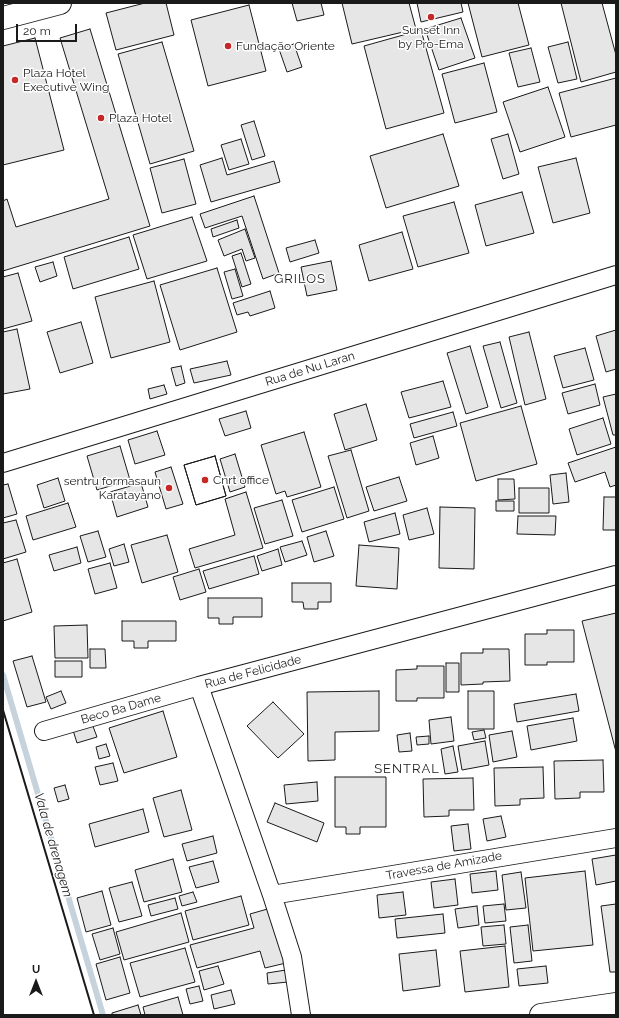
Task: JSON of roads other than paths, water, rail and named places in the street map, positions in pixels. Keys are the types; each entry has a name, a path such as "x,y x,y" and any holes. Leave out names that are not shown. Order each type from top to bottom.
{"main road":[{"path":"3,18 60,3"},
{"path":"541,1015 616,1004"}],"street":[{"name":"Rua de Nu Laran","path":"3,463 616,275"},
{"name":"Rua de Felicidade","path":"301,1015 292,957 272,895 199,686 616,575"},
{"name":"Beco Ba Dame","path":"44,731 199,686"},
{"name":"Travessa de Amizade","path":"272,895 616,838"}],"waterway":[{"name":"Vala de drenagem","path":"3,675 103,1015"}],"place":[{"name":"Sunset Inn by Pro-Ema","path":"431,17"},
{"name":"Fundação Oriente","path":"228,46"},
{"name":"Plaza Hotel Executive Wing","path":"15,80"},
{"name":"Plaza Hotel","path":"101,118"},
{"name":"Cnrt office","path":"205,480"},
{"name":"sentru formasaun Karatayano","path":"169,488"}],"district":[{"name":"GRILOS","path":"300,279"},
{"name":"SENTRAL","path":"407,769"}]}
